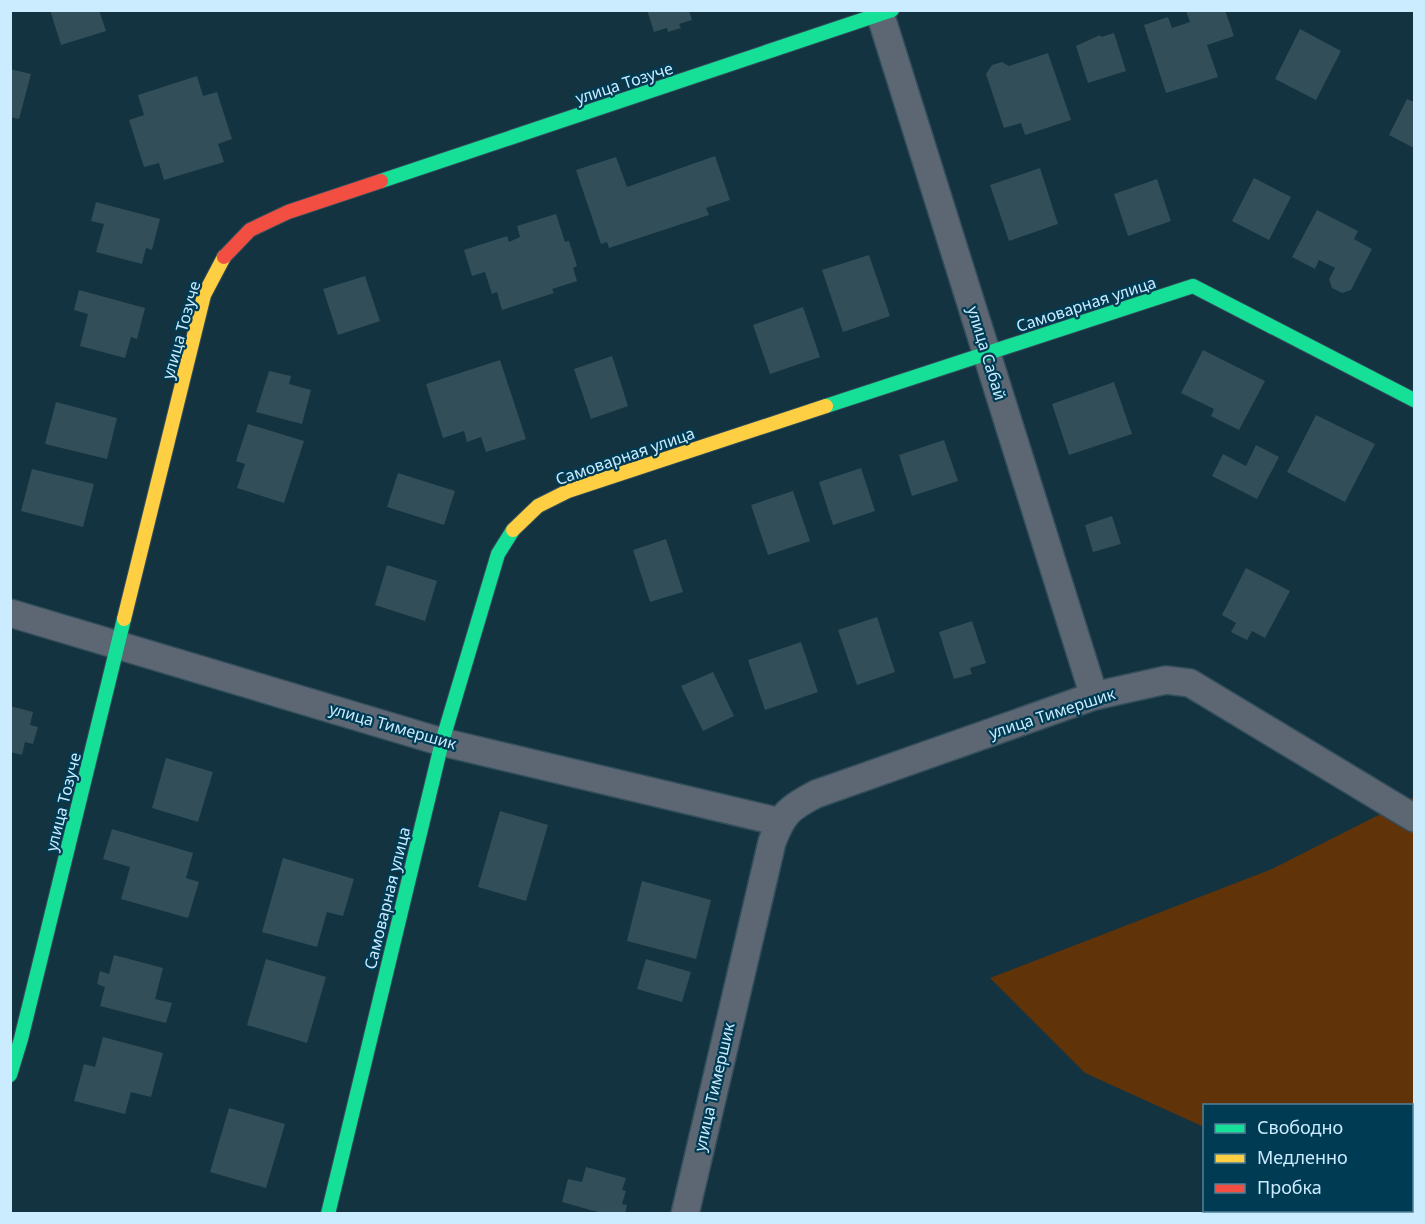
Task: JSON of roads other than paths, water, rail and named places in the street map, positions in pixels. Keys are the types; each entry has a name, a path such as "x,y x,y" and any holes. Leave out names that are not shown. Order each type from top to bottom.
{"street":[{"name":"улица Сабай","path":"884,12 987,354 1094,696"},
{"name":"улица Тозуче","path":"10,1075 21,1039 204,295 222,259 250,230 288,212 884,12"},
{"name":"Самоварная улица","path":"328,1214 442,742 498,554 512,531 538,506 568,491 1193,286 1414,400"},
{"name":"улица Тимершик","path":"10,613 442,742 780,822"},
{"name":"улица Тимершик","path":"685,1214 772,842 780,822 794,805 816,794 1094,696 1166,680 1190,683 1414,818"}]}
